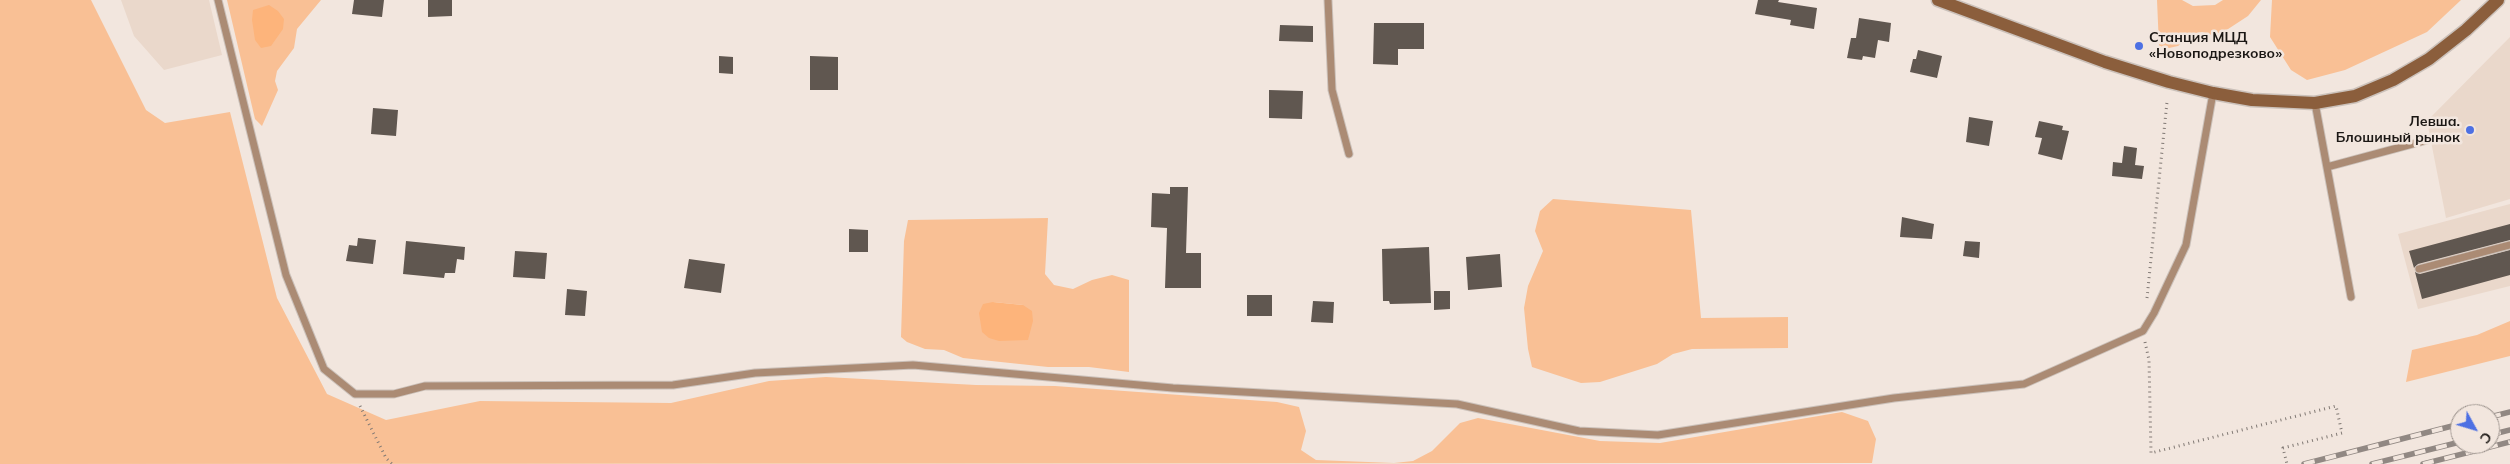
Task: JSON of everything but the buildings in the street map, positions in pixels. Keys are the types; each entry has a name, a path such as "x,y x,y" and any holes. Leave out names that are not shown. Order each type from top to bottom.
{"main road":[{"path":"1938,0 2105,62 2213,94 2252,100 2315,103 2355,96 2394,80 2429,59 2466,30 2498,0"}],"lane":[{"path":"218,0 286,275 324,369 355,394 394,394 425,386 673,385 755,373 913,365 1173,388 1457,404 1579,431 1658,435 1894,398 2024,384 2143,331 2154,313 2186,245 2213,94"},
{"path":"1328,0 1332,90 1349,154"},
{"path":"2315,103 2351,297"},
{"path":"2327,166 2431,139"},
{"path":"2419,270 2510,245"}],"path":[{"path":"2146,303 2167,102"},
{"path":"2143,331 2149,360 2151,453 2336,406 2342,433 2283,448 2287,464"},
{"path":"355,394 386,458 392,464"}],"shaded area":[{"path":"0,0 91,0 146,110 165,123 230,112 277,298 327,394 386,420 480,401 671,403 769,381 826,377 976,385 1055,386 1277,402 1299,407 1306,431 1301,450 1316,460 1394,463 1413,461 1432,451 1460,423 1478,418 1600,441 1660,443 1842,412 1868,421 1876,439 1872,463 0,464"},
{"path":"121,0 209,0 222,55 164,70 134,36"},
{"path":"227,0 321,0 297,29 294,48 277,71 275,81 278,90 262,126 255,119"},
{"path":"2157,0 2182,0 2193,6 2215,5 2223,0 2261,0 2248,16 2222,33 2212,35 2202,32 2193,34 2178,46 2169,48 2159,46"},
{"path":"2272,0 2461,0 2427,32 2345,70 2307,80 2291,70 2270,37"},
{"path":"269,5 278,11 284,19 283,29 271,46 261,48 255,40 252,20 253,10"},
{"name":"Левша. Блошиный рынок","path":"2510,37 2510,199 2446,218 2427,121"},
{"path":"1553,199 1691,210 1701,318 1788,317 1788,348 1692,349 1673,354 1657,364 1600,382 1581,383 1532,367 1528,349 1524,308 1528,286 1543,251 1535,231 1540,211"},
{"path":"2510,204 2510,286 2418,309 2398,234"},
{"path":"1048,218 1045,274 1054,285 1073,289 1092,280 1112,275 1129,280 1129,372 1089,367 1048,367 963,358 944,350 925,349 907,342 901,337 904,241 908,220","holes":["993,302 1023,305 999,341"]},
{"path":"993,302 1023,305 1032,311 1033,321 1028,340 999,341 989,338 982,332 979,313 983,304"},
{"path":"2510,321 2510,356 2406,382 2412,350 2477,335"}],"railway":[{"path":"2500,414 2510,412"},
{"path":"2304,464 2450,427"},
{"path":"2500,432 2510,430"},
{"path":"2423,464 2510,442"},
{"path":"2372,464 2450,444"}],"place":[{"name":"Станция МЦД «Новоподрезково»","path":"2139,46"},
{"name":"Левша. Блошиный рынок","path":"2470,130"}]}
